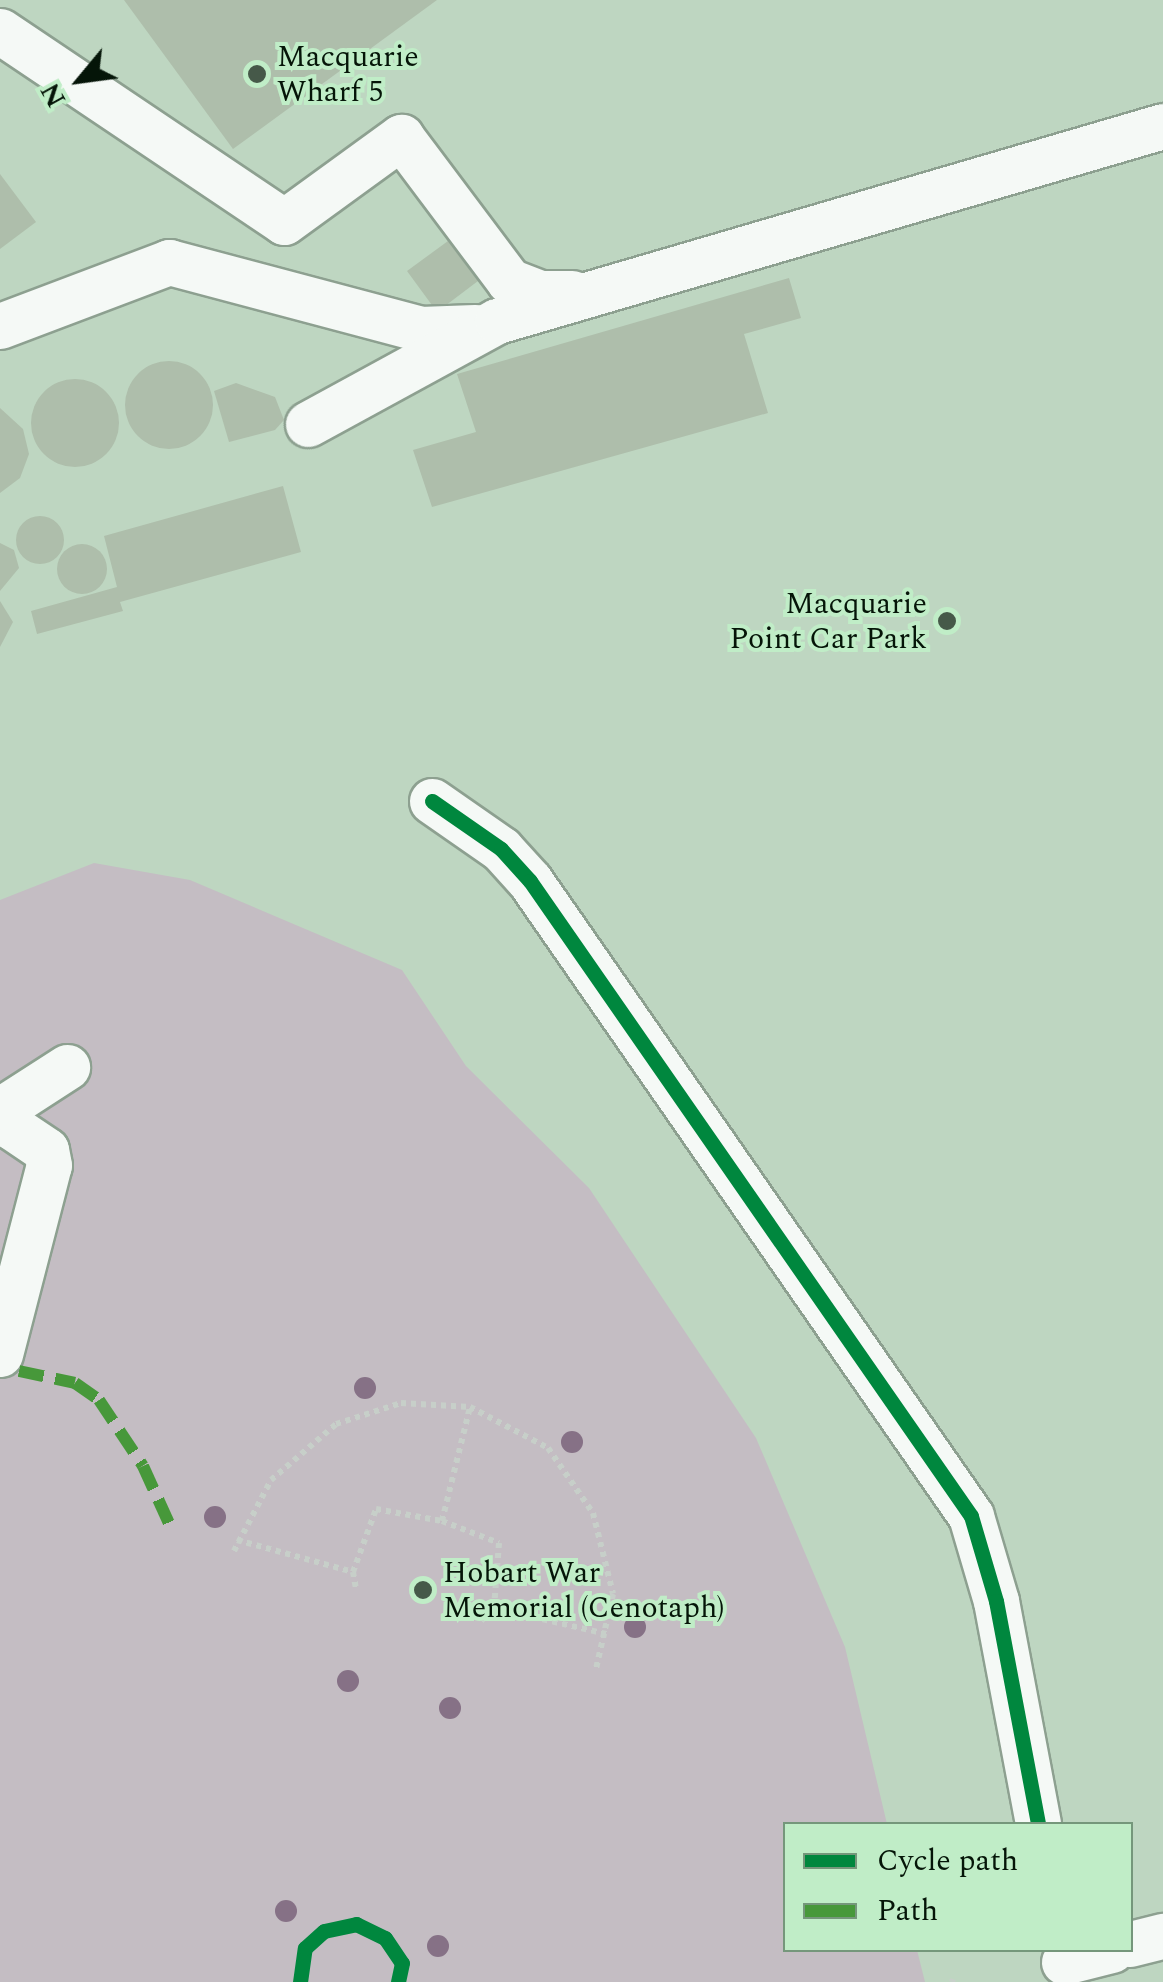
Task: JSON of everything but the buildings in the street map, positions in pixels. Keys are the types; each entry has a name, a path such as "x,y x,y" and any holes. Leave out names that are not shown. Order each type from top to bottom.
{"lane":[{"path":"0,31 284,222 401,137 509,282 541,293 594,290"},
{"path":"308,424 497,321 1163,126"},
{"path":"0,326 169,262 420,330 497,321"},
{"path":"432,801 490,840 530,881 971,1516 996,1601 1038,1822"},
{"path":"6,1366 49,1165 46,1150 12,1126 5,1107 68,1068"},
{"path":"1133,1943 1163,1936"},
{"path":"1062,1964 1104,1952"}],"path":[{"path":"234,1551 236,1540 290,1457 336,1424 401,1402 470,1408 518,1427 574,1474 607,1553 614,1594 596,1669"},
{"path":"442,1522 470,1408"},
{"path":"356,1589 353,1572 376,1509 442,1522 498,1543 494,1608 481,1622"},
{"path":"236,1540 353,1572"},
{"path":"494,1608 607,1634"}],"shaded area":[{"path":"94,863 190,880 402,970 466,1066 589,1188 756,1438 845,1647 887,1822 783,1822 783,1952 918,1952 925,1982 0,1982 0,900"}],"marked path":[{"path":"19,1371 75,1383 99,1400 143,1466 173,1532"}],"cycle path":[{"path":"432,801 501,849 530,881 971,1516 996,1601 1038,1822"},
{"path":"300,1982 305,1948 324,1931 356,1924 385,1938 402,1963 398,1982"}],"place":[{"name":"Macquarie Wharf 5","path":"257,74"},
{"name":"Macquarie Point Car Park","path":"947,621"},
{"name":"Hobart War Memorial (Cenotaph)","path":"423,1590"}]}
